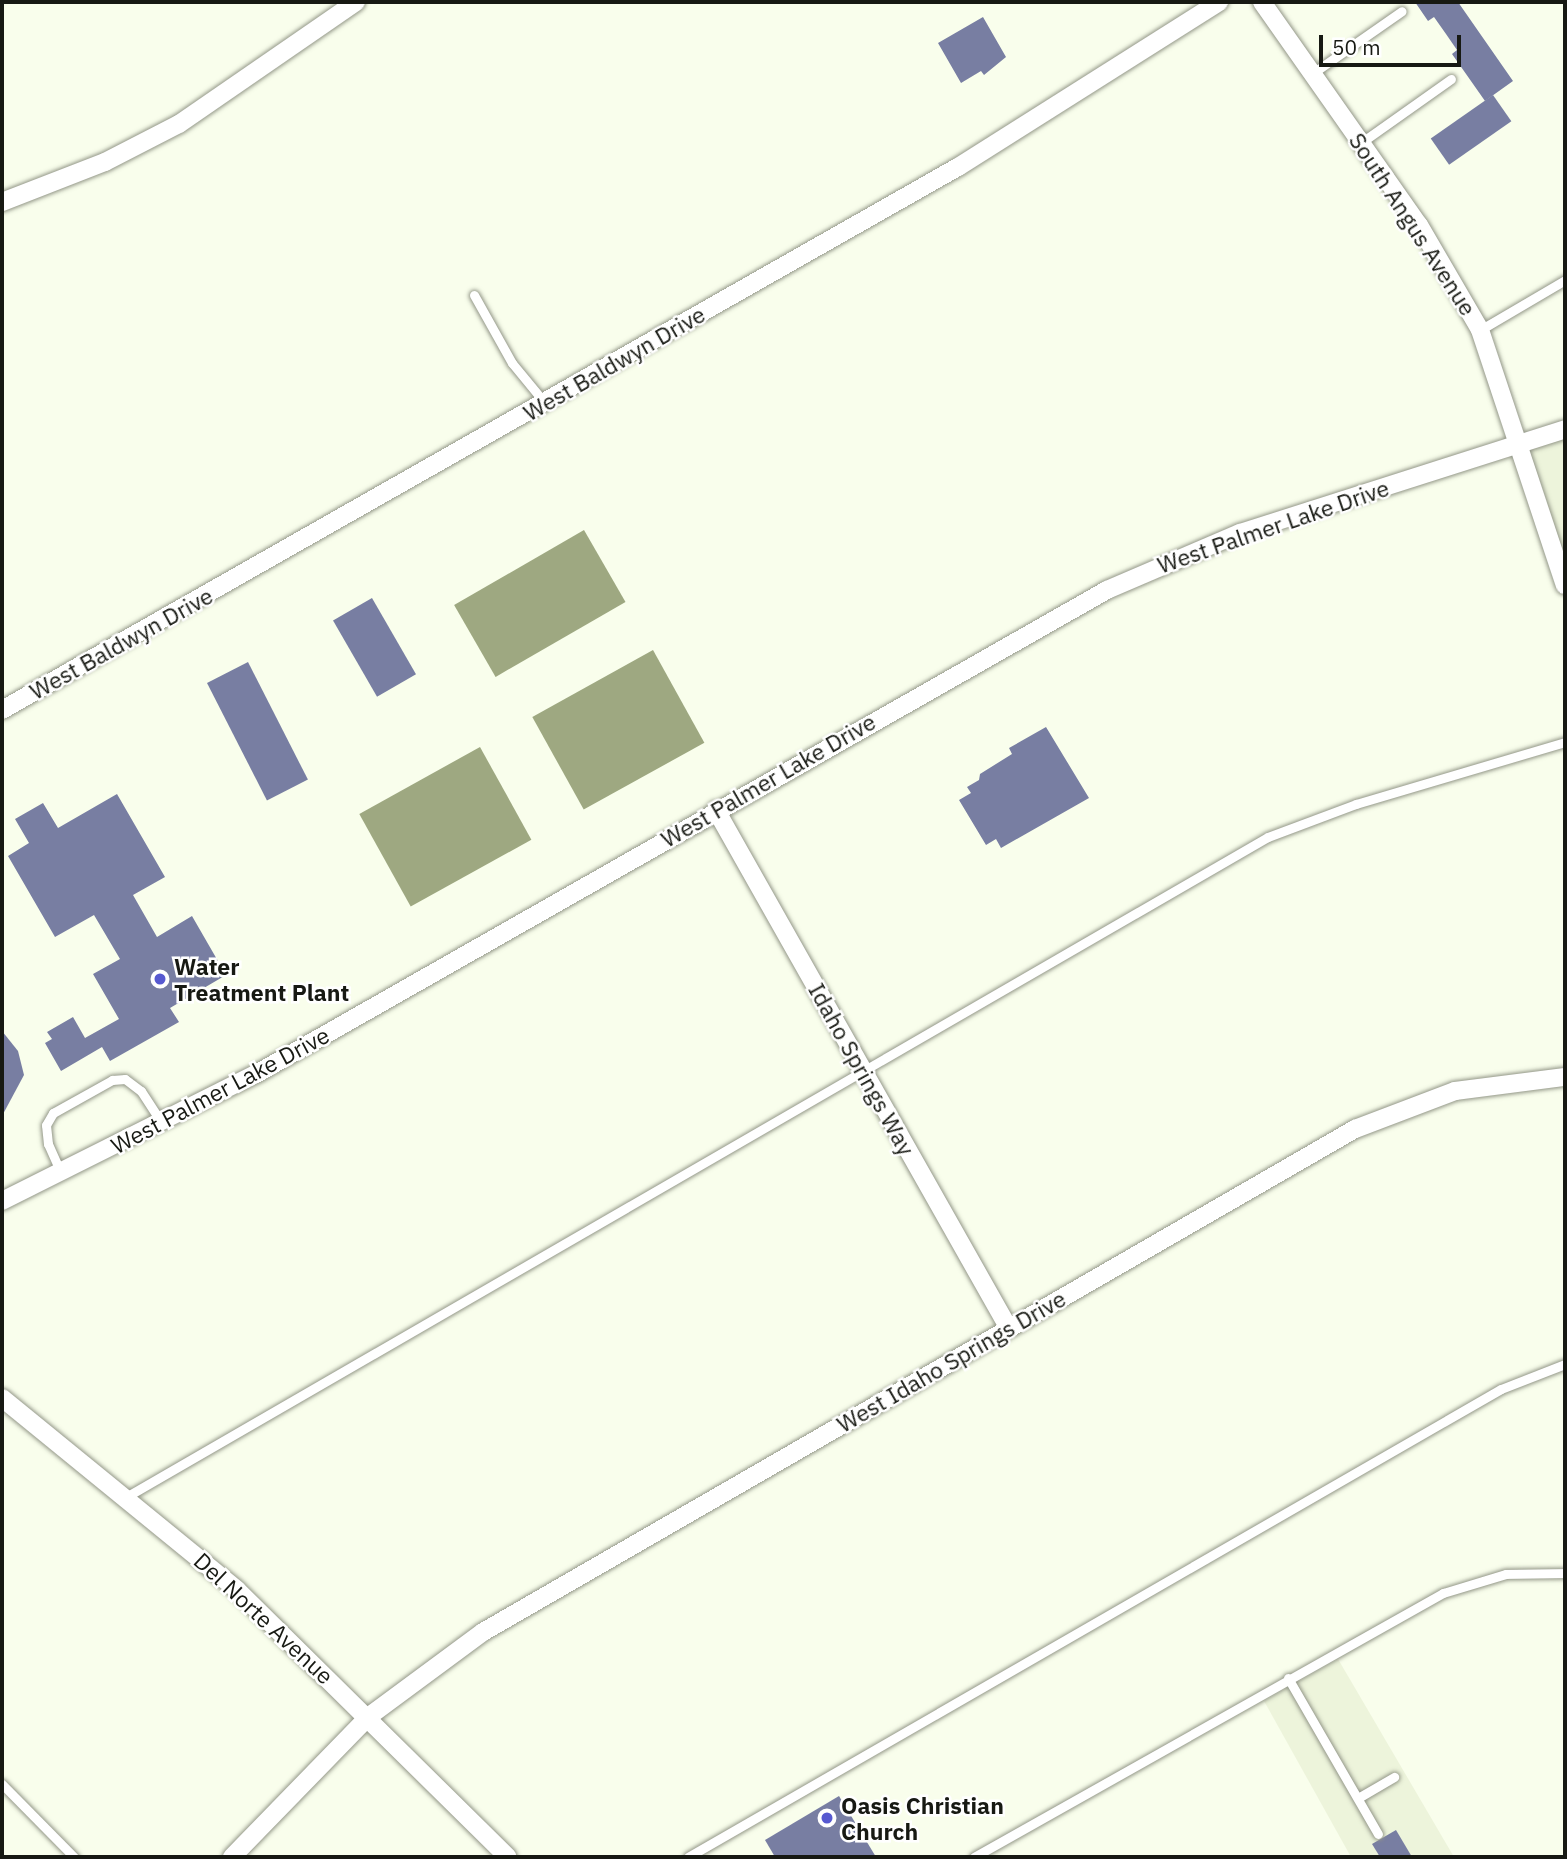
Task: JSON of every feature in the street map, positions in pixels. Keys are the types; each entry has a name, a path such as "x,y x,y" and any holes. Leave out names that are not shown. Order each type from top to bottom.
{"street":[{"path":"2,202 105,162 179,124 356,2"},
{"name":"West Baldwyn Drive","path":"2,710 969,160 1219,2"},
{"name":"South Angus Avenue","path":"1262,2 1419,225 1480,330 1520,443 1565,585"},
{"name":"West Palmer Lake Drive","path":"2,1201 162,1124 1048,620 1151,569 1241,533 1565,429"},
{"name":"Idaho Springs Way","path":"716,810 1008,1327"},
{"name":"West Idaho Springs Drive","path":"232,1857 368,1717 483,1632 1008,1327 1386,1114 1455,1091 1565,1077"},
{"name":"Del Norte Avenue","path":"2,1398 237,1590 508,1857"}],"lane":[{"path":"1312,73 1402,11"},
{"path":"1362,142 1451,79"},
{"path":"1480,330 1565,280"},
{"path":"474,295 512,363 545,403"},
{"path":"126,1497 1268,838 1356,804 1565,743"},
{"path":"61,1173 48,1144 46,1125 53,1113 112,1080 125,1079 141,1091 162,1124"},
{"path":"688,1857 1501,1390 1565,1364"},
{"path":"974,1857 1288,1678 1474,1581 1529,1572 1565,1573"},
{"path":"1288,1678 1378,1834"},
{"path":"1358,1798 1394,1777"},
{"path":"2,1784 74,1857"}],"shaded area":[{"path":"1565,429 1565,585 1520,443"},
{"path":"584,530 626,602 496,677 454,605"},
{"path":"653,650 704,743 584,810 532,717"},
{"path":"480,747 531,840 411,907 359,814"},
{"path":"1338,1659 1454,1857 1351,1857 1264,1701"}],"building":[{"path":"1415,2 1458,2 1513,81 1485,101 1452,54 1457,50 1434,17 1428,21"},
{"path":"983,17 1006,57 984,75 981,71 961,83 938,43"},
{"path":"1493,95 1511,121 1449,165 1431,139"},
{"path":"372,598 416,674 377,697 333,620"},
{"path":"248,662 308,780 267,800 207,683"},
{"path":"1046,727 1089,798 1001,848 996,839 986,845 959,800 971,793 967,787 979,780 980,774 1012,754 1009,748"},
{"path":"117,794 165,877 133,895 157,937 192,916 226,975 170,1008 179,1022 110,1061 102,1047 61,1071 45,1043 52,1039 47,1032 73,1017 85,1038 119,1019 93,974 120,959 94,915 55,937 8,856 29,843 15,819 43,803 58,828"},
{"path":"2,1031 18,1051 24,1075 2,1116"},
{"name":"Oasis Christian Church","path":"839,1796 876,1857 775,1857 765,1840"},
{"path":"1396,1830 1412,1857 1380,1857 1372,1844"}],"place":[{"name":"Water Treatment Plant","path":"160,979"},
{"name":"Oasis Christian Church","path":"827,1818"}]}
